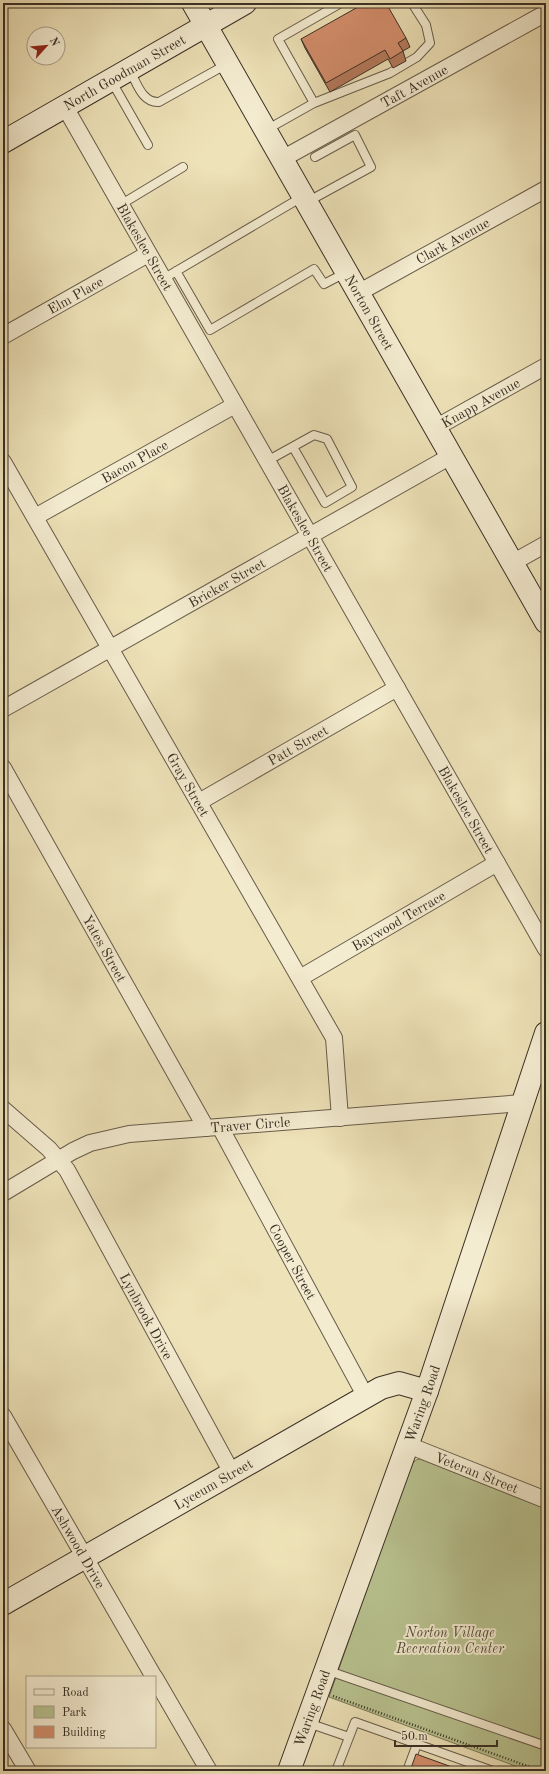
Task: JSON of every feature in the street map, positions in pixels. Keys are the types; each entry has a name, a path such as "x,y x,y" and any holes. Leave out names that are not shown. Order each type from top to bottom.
{"street":[{"name":"Norton Street","path":"193,3 546,622"},
{"name":"North Goodman Street","path":"3,142 206,27 245,3"},
{"name":"Taft Avenue","path":"282,158 351,129 546,13"},
{"name":"Blakeslee Street","path":"65,107 148,254 169,275 235,405 546,949"},
{"name":"Clark Avenue","path":"358,293 546,189"},
{"name":"Elm Place","path":"3,336 148,254"},
{"name":"Knapp Avenue","path":"435,428 546,366"},
{"name":"Bacon Place","path":"35,517 235,405"},
{"name":"Bricker Street","path":"3,709 451,456"},
{"name":"Gray Street","path":"3,462 334,1038 340,1118"},
{"path":"512,563 546,544"},
{"name":"Patt Street","path":"199,802 397,688"},
{"name":"Yates Street","path":"3,768 213,1128"},
{"name":"Baywood Terrace","path":"300,978 497,864"},
{"name":"Waring Road","path":"289,1771 427,1391 546,1033"},
{"name":"Traver Circle","path":"3,1193 90,1143 128,1134 522,1103"},
{"path":"3,1108 59,1160"},
{"name":"Cooper Street","path":"213,1128 366,1397"},
{"name":"Lynbrook Drive","path":"59,1160 74,1181 232,1473"},
{"name":"Lyceum Street","path":"3,1604 381,1388 400,1383 427,1391"},
{"name":"Ashwood Drive","path":"3,1416 154,1676"},
{"name":"Veteran Street","path":"408,1445 546,1500"},
{"name":"Ashwood Drive","path":"156,1680 209,1771"},
{"path":"3,1729 28,1771"}],"lane":[{"path":"314,103 278,39 341,3"},
{"path":"265,130 314,103 390,73 417,57 430,43 426,24 412,3"},
{"path":"130,70 145,98 152,102 159,102 227,63"},
{"path":"111,81 148,145"},
{"path":"315,157 351,129 371,167 305,199 169,275 210,330 314,269 324,284 347,272"},
{"path":"120,205 183,168"},
{"path":"267,460 293,446 314,435 327,439 352,487 325,503 293,446"},
{"path":"326,1669 546,1746"},
{"path":"336,1771 355,1722 493,1771"},
{"path":"306,1723 349,1737"},
{"path":"407,1771 417,1744"}],"path":[{"path":"333,1696 541,1771"}],"green space":[{"name":"Norton Village Recreation Center","path":"420,1459 546,1509 546,1771 529,1771 329,1697 410,1466 416,1460"}],"building":[{"path":"365,3 386,3 406,38 398,43 403,51 390,59 385,50 326,83 301,39"},
{"path":"416,1754 463,1771 410,1771"}]}
